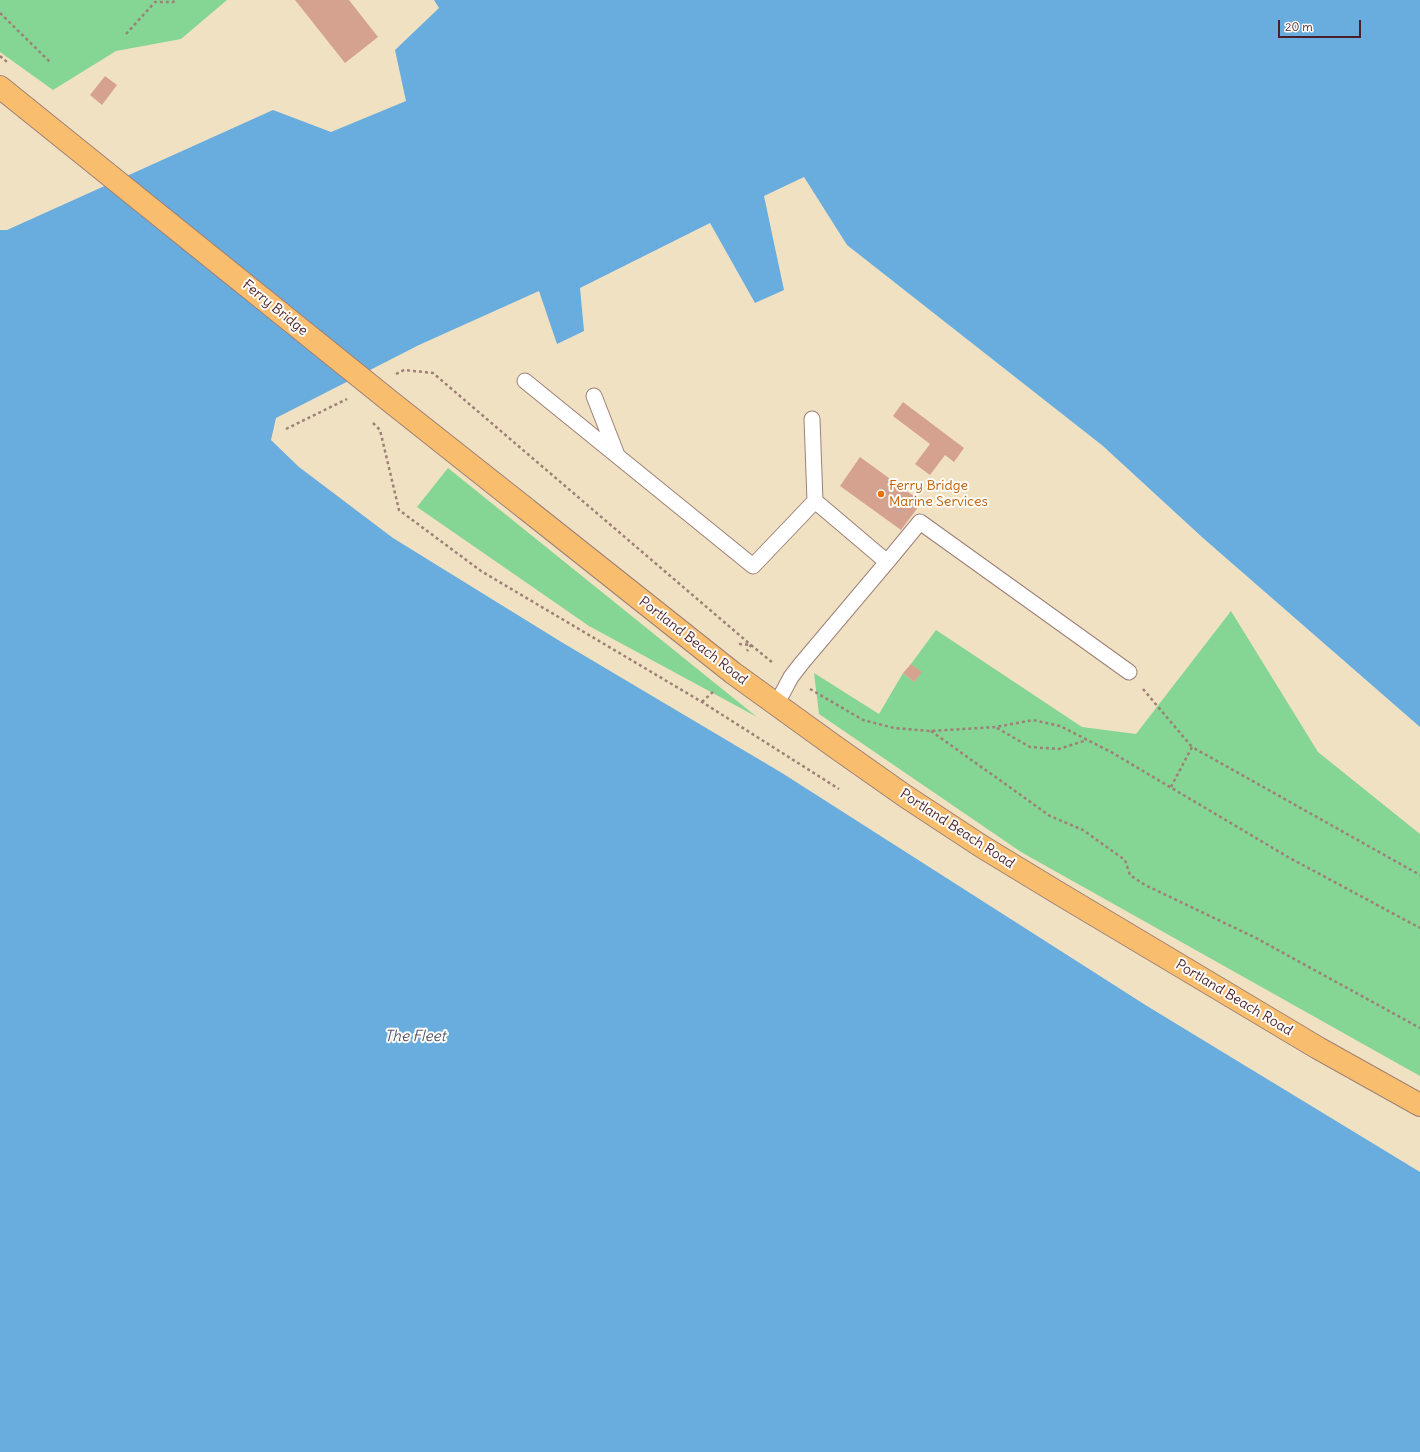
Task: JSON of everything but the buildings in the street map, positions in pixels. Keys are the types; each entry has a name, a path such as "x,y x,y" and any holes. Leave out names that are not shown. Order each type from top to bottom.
{"highway":[{"name":"Ferry Bridge","path":"0,87 525,508"},
{"name":"Portland Beach Road","path":"525,508 644,603 776,704 905,796 981,846 1318,1048 1420,1105"}],"lane":[{"path":"525,381 754,566 815,501 812,419"},
{"path":"594,396 617,456"},
{"path":"815,501 887,562"},
{"path":"776,704 791,677 920,522 1129,672"}],"path":[{"path":"126,34 155,2 173,2 176,0"},
{"path":"0,13 51,63"},
{"path":"380,430 399,510 481,570 702,702 839,789"},
{"path":"735,644 751,645 791,677 863,720 894,728 930,731 996,727 1033,720 1060,726 1111,752 1288,857 1420,928"},
{"path":"1129,672 1192,747 1420,875"},
{"path":"996,727 1030,747 1059,749 1088,740"},
{"path":"930,731 1050,816 1083,830 1125,860 1130,875 1144,885 1256,938 1420,1028"},
{"path":"1171,788 1192,747"}],"green space":[{"path":"0,0 227,0 181,39 116,51 53,90 0,52"},
{"path":"448,468 757,717 589,626 417,507"},
{"path":"1231,611 1318,752 1420,834 1420,1076 1021,852 819,714 814,673 879,714 903,673 914,682 921,672 911,664 936,630 1082,727 1136,734"}],"water":[{"name":"The Fleet","path":"434,0 1420,0 1420,727 1203,538 1103,446 847,245 804,177 764,196 784,290 755,303 710,223 580,288 584,331 557,344 539,291 419,345 276,418 271,440 299,467 393,538 563,643 782,773 1147,1006 1420,1172 1420,1452 0,1452 0,230 7,230 273,110 331,132 406,101 395,50 439,8"}],"place":[{"name":"Ferry Bridge Marine Services","path":"881,494"}]}
